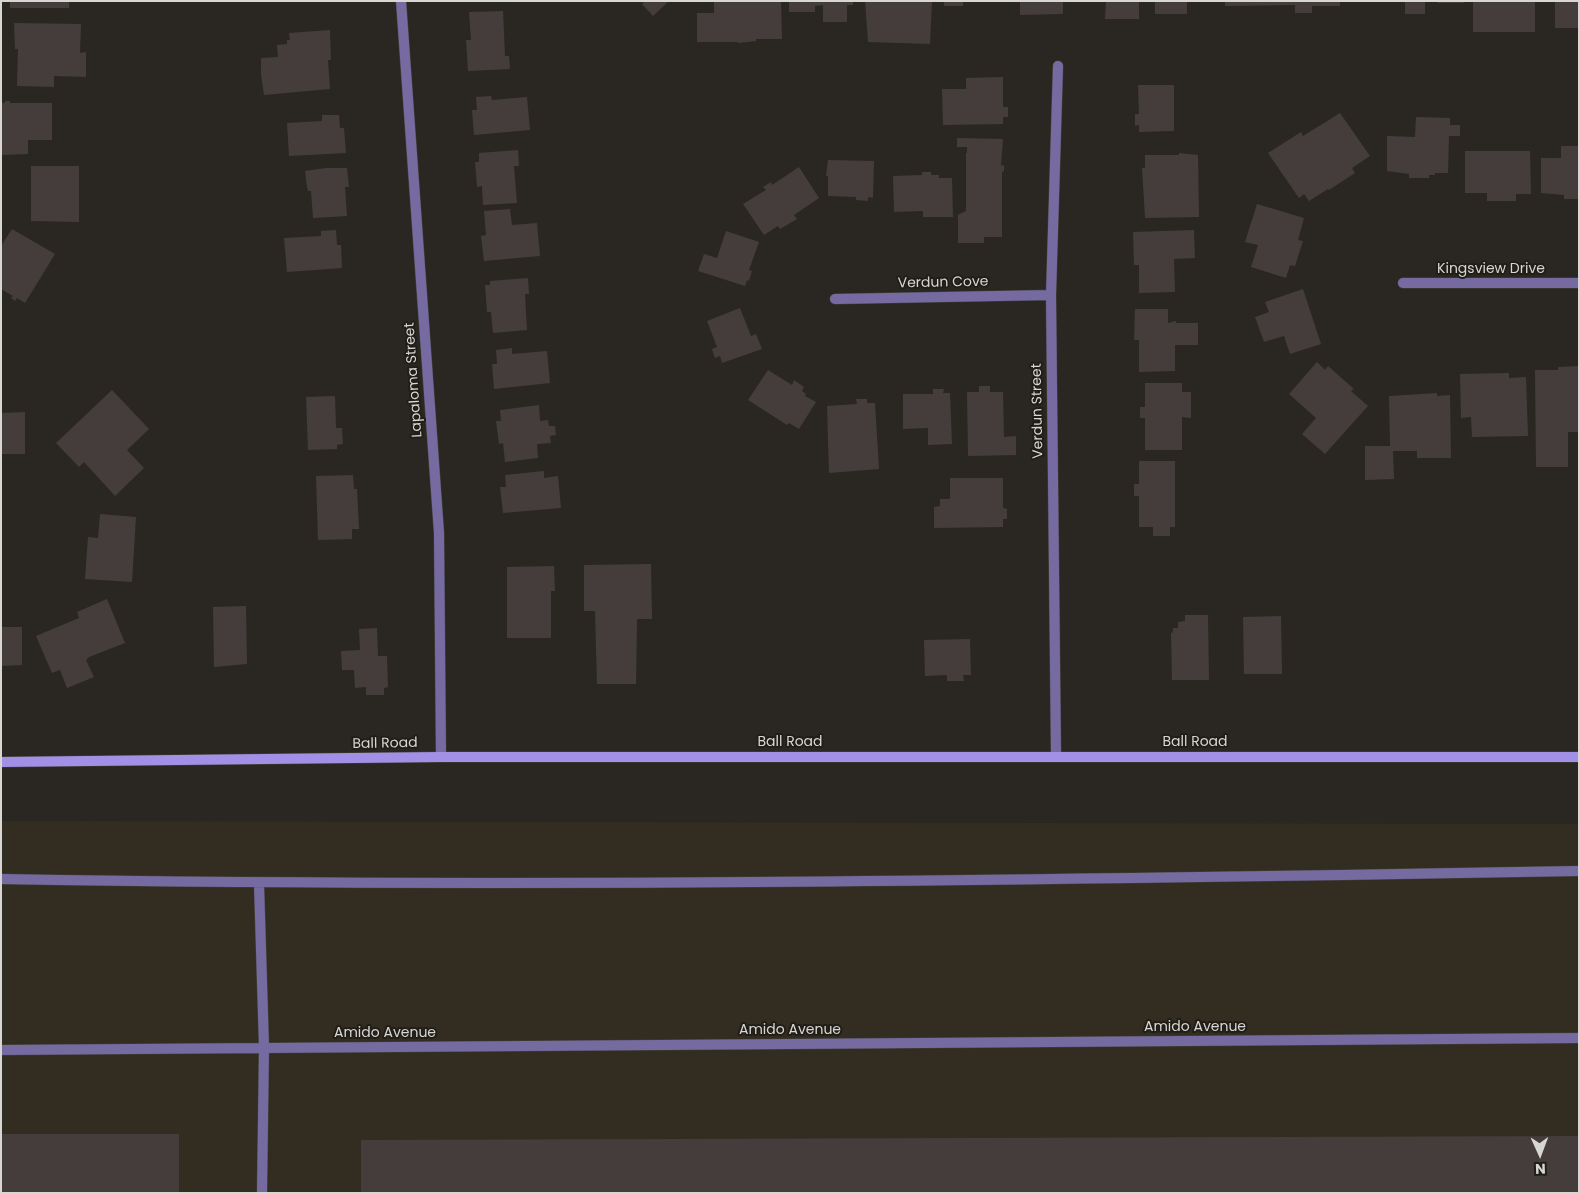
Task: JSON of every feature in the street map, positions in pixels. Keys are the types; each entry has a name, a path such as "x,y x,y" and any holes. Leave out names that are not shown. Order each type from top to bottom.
{"main road":[{"name":"Ball Road","path":"1,762 441,757 1579,757"}],"street":[{"name":"Lapaloma Street","path":"401,1 439,533 441,757"},
{"name":"Verdun Street","path":"1056,756 1050,295 1058,66"},
{"name":"Kingsview Drive","path":"1403,283 1579,283"},
{"name":"Verdun Cove","path":"835,299 1050,295"},
{"path":"1,880 259,884 1302,876 1579,871"},
{"path":"259,884 264,1047 262,1193"},
{"name":"Amido Avenue","path":"1,1050 1579,1038"}],"shaded area":[{"path":"1,821 1579,824 1579,1193 1,1193"}],"building":[{"path":"10,1 69,1 69,8 10,8"},
{"path":"645,1 669,1 653,16 642,4"},
{"path":"714,1 781,1 782,39 756,39 756,41 738,43 697,42 697,13 714,13"},
{"path":"789,1 853,1 853,5 847,5 847,22 823,22 823,5 815,6 815,12 789,12"},
{"path":"865,1 932,1 930,44 868,42"},
{"path":"944,1 963,1 963,6 944,6"},
{"path":"1020,1 1063,1 1063,14 1020,15"},
{"path":"1106,1 1139,1 1139,19 1105,19"},
{"path":"1155,1 1187,1 1187,14 1155,14"},
{"path":"1225,1 1340,1 1340,6 1312,6 1312,13 1295,13 1295,5 1225,6"},
{"path":"1405,1 1425,1 1425,14 1405,14"},
{"path":"1438,1 1464,1 1464,3 1438,3"},
{"path":"1473,1 1535,1 1535,32 1473,32"},
{"path":"1555,1 1579,1 1579,28 1555,28"},
{"path":"503,11 505,56 509,56 510,69 468,71 466,40 471,40 469,12"},
{"path":"14,23 81,24 80,53 86,52 86,77 54,76 54,87 17,86 18,49 15,49"},
{"path":"330,30 331,60 328,60 330,89 264,95 261,58 278,57 277,45 287,44 287,40 290,40 289,33"},
{"path":"1003,77 1003,107 1008,107 1008,117 1003,117 1003,124 943,125 942,89 966,89 966,78"},
{"path":"1138,85 1174,85 1174,131 1139,132 1139,125 1135,126 1135,114 1139,114"},
{"path":"491,96 492,100 527,97 530,130 474,135 472,110 477,110 476,97"},
{"path":"5,101 10,101 10,103 52,103 52,140 28,140 28,154 1,155 1,103 5,103"},
{"path":"1340,113 1370,156 1352,168 1355,173 1329,190 1309,201 1304,194 1299,198 1268,153 1301,132 1303,136"},
{"path":"322,115 339,115 340,128 344,128 346,153 289,156 287,123 322,121"},
{"path":"1416,117 1450,118 1450,125 1460,125 1460,136 1449,136 1448,173 1435,173 1435,175 1429,175 1429,178 1409,178 1409,174 1387,171 1387,136 1415,137"},
{"path":"957,138 1003,139 1001,166 1004,165 1004,171 1002,172 1002,237 984,237 984,243 958,243 958,215 966,211 967,147 957,147"},
{"path":"1561,146 1579,146 1579,199 1564,199 1564,195 1541,193 1541,158 1561,158"},
{"path":"518,150 519,166 514,166 517,203 483,205 482,186 477,187 475,162 479,162 479,153"},
{"path":"1465,151 1530,151 1531,194 1516,194 1516,201 1487,201 1487,193 1465,193"},
{"path":"1179,153 1198,155 1199,217 1145,218 1142,168 1145,168 1145,155 1179,155"},
{"path":"828,160 874,161 873,198 868,197 868,201 856,200 856,197 828,196 828,176 826,176"},
{"path":"31,166 79,166 79,222 31,221"},
{"path":"799,167 819,198 794,215 797,219 780,229 778,226 764,235 743,204 766,190 763,187 771,182 772,185"},
{"path":"347,168 349,187 345,187 347,216 313,218 311,191 308,191 305,171"},
{"path":"922,172 931,172 931,175 939,175 939,178 952,178 953,217 923,217 923,211 894,212 893,176 922,175"},
{"path":"1257,204 1304,218 1298,240 1303,241 1295,266 1290,265 1286,278 1251,267 1258,245 1245,242"},
{"path":"510,209 512,225 537,223 540,256 484,261 481,236 486,235 484,211"},
{"path":"12,229 55,254 25,303 17,298 15,301 11,298 13,296 1,289 1,246"},
{"path":"336,230 337,245 341,245 342,268 287,272 284,238 321,236 321,231"},
{"path":"1194,230 1195,258 1174,259 1175,292 1139,293 1139,265 1134,265 1133,232"},
{"path":"726,231 759,242 749,270 752,271 749,281 747,280 745,286 698,271 704,254 717,258"},
{"path":"528,278 529,294 525,294 527,330 493,333 491,312 487,312 485,285 490,285 490,281"},
{"path":"1303,289 1321,344 1290,354 1284,336 1264,342 1255,317 1269,312 1265,302"},
{"path":"740,308 751,336 756,334 762,349 722,363 720,356 715,358 712,349 717,347 707,321"},
{"path":"1135,309 1168,309 1168,323 1176,321 1176,323 1198,323 1198,345 1175,345 1175,371 1139,372 1139,340 1134,340"},
{"path":"512,348 512,354 547,351 550,383 494,389 492,364 497,364 496,350"},
{"path":"1317,362 1325,370 1328,366 1354,389 1351,391 1368,406 1325,454 1302,434 1316,418 1289,394"},
{"path":"1579,366 1579,432 1568,432 1568,467 1536,467 1535,370 1558,370 1558,367"},
{"path":"768,370 792,385 794,380 804,387 802,391 806,394 805,396 816,402 799,429 789,423 787,425 748,400"},
{"path":"1509,373 1509,378 1526,377 1528,436 1472,437 1471,417 1461,418 1460,374"},
{"path":"1145,383 1182,383 1182,392 1191,392 1191,418 1182,417 1182,450 1145,450 1145,418 1140,418 1140,407 1145,407"},
{"path":"979,386 990,386 990,392 1003,392 1004,437 1016,436 1016,455 968,456 967,392 979,392"},
{"path":"933,389 944,389 943,393 950,393 952,444 928,445 928,428 903,429 903,394 933,394"},
{"path":"112,390 149,429 127,450 144,468 115,496 84,462 79,467 56,443"},
{"path":"1437,393 1437,396 1450,395 1451,458 1417,458 1417,451 1393,451 1394,479 1365,480 1365,446 1390,446 1389,396"},
{"path":"335,396 336,428 342,428 343,444 337,445 337,449 308,450 306,397"},
{"path":"856,399 867,399 867,403 875,403 879,469 829,473 827,406 857,404"},
{"path":"539,405 540,421 548,420 549,426 555,426 556,435 550,436 551,443 537,444 538,458 505,462 503,443 499,444 496,421 501,421 500,410"},
{"path":"25,412 25,454 1,454 1,413"},
{"path":"1139,461 1175,461 1175,527 1170,527 1170,536 1153,536 1153,527 1139,527 1139,496 1134,496 1134,484 1139,484"},
{"path":"544,471 544,478 558,476 561,508 503,513 500,487 506,487 505,475"},
{"path":"353,475 354,489 357,489 359,529 352,529 352,539 318,540 316,476"},
{"path":"950,478 1003,478 1003,508 1007,509 1007,519 1003,519 1003,527 934,528 934,507 940,506 940,499 950,499"},
{"path":"100,514 136,517 132,582 85,579 88,537 98,538"},
{"path":"651,564 652,619 637,619 636,684 597,684 595,611 584,611 584,565"},
{"path":"554,566 555,591 551,591 551,638 507,638 507,567"},
{"path":"107,599 125,643 89,657 86,660 94,677 67,688 60,670 52,673 36,636 79,618 77,612"},
{"path":"246,606 247,664 214,667 213,607"},
{"path":"1185,615 1208,615 1209,680 1172,680 1171,632 1173,633 1173,628 1178,628 1178,622 1185,621"},
{"path":"1281,616 1282,674 1244,674 1243,617"},
{"path":"1,627 22,627 22,665 1,666"},
{"path":"377,628 378,656 387,656 388,687 384,688 384,695 366,695 366,687 355,688 354,670 342,670 341,651 360,650 359,629"},
{"path":"970,639 971,675 963,675 964,681 947,681 947,675 925,676 924,640"},
{"path":"1,1134 179,1134 179,1193 1,1193"},
{"path":"1579,1136 1579,1193 361,1193 361,1140"}]}
